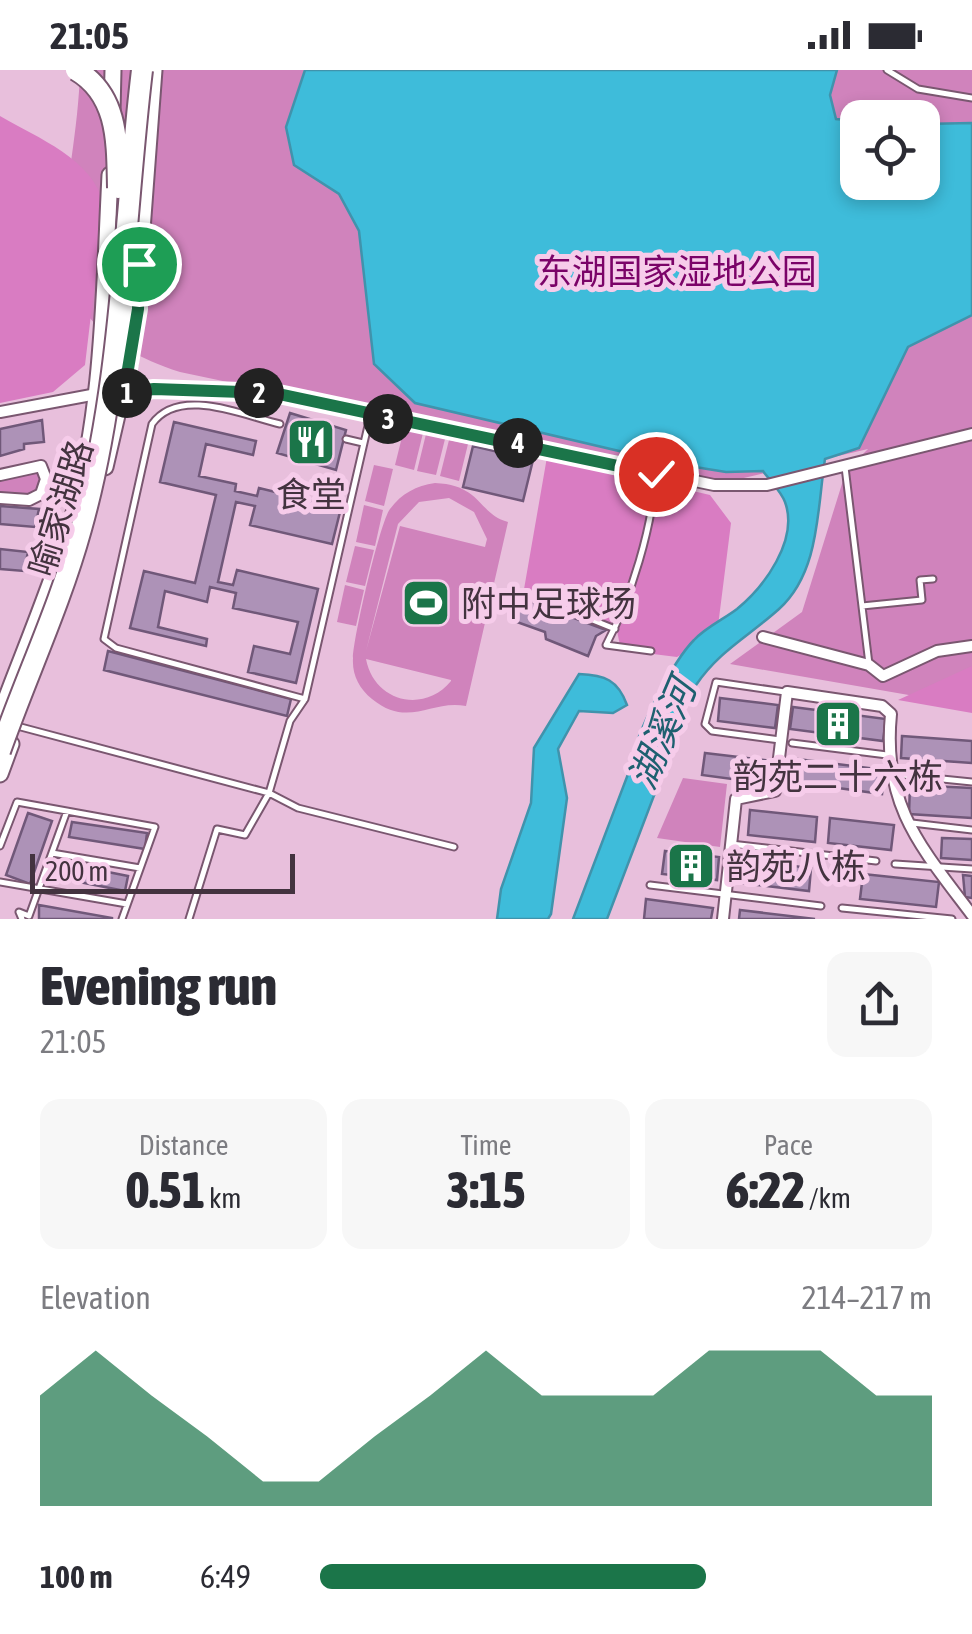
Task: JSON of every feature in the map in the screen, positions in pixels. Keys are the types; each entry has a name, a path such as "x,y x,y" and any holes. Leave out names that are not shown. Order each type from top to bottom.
{"highway":[{"path":"76,70 93,82 108,103 117,143 118,203"},
{"path":"9,731 76,530 88,480 104,375 131,70"},
{"path":"0,751 80,532 93,480 109,376 142,70"},
{"path":"93,480 109,445 139,264"}],"main road":[{"path":"101,70 110,84 112,102"},
{"name":"喻家湖路","path":"0,715 69,528 96,392 113,70"},
{"name":"喻家湖路","path":"0,774 9,731 90,531 124,393 138,309 154,70"}],"street":[{"path":"0,412 96,392 169,389 274,393 370,417 440,425 714,485 768,485 972,434"},
{"path":"0,476 41,466 46,479 41,494 29,500 0,498"},
{"path":"763,637 869,665 883,676 937,652 972,646"},
{"path":"723,919 736,799 774,791 786,742 786,692 882,706 891,714 887,755 904,822 972,915"}],"lane":[{"path":"887,70 918,90 972,98"},
{"path":"280,424 188,403 162,410 152,424 104,639 116,648 306,698"},
{"path":"189,919 216,830 244,835 269,793 290,721 306,698 370,417"},
{"path":"346,439 363,443"},
{"path":"845,464 869,665"},
{"path":"651,651 606,645 615,628 654,496 656,474"},
{"path":"862,606 922,600 920,580 933,579"},
{"path":"528,594 615,628"},
{"path":"786,692 716,682 705,724 712,731 887,755"},
{"path":"9,731 269,793 298,808 454,846"},
{"path":"890,774 972,782"},
{"path":"0,846 17,802 155,827 122,919"},
{"path":"22,919 19,912 29,916 67,811"},
{"path":"904,822 972,830"},
{"path":"732,844 876,861"},
{"path":"52,853 140,868"},
{"path":"895,864 972,869"},
{"path":"0,882 127,904"},
{"path":"650,886 822,906"},
{"path":"842,908 952,919"}],"green space":[{"name":"东湖国家湿地公园","path":"80,70 972,70 972,706 730,664 802,612 846,471 868,449 714,485 180,372 127,349 92,321 73,288 65,251 65,210"},
{"path":"404,429 423,433 414,470 395,465"},
{"path":"426,434 445,439 436,475 417,471"},
{"path":"449,440 468,444 459,481 440,476"},
{"path":"374,465 393,469 384,506 365,501"},
{"path":"38,471 41,481 33,495 0,493 0,479"},
{"path":"435,483 462,489 508,522 466,706 409,713 385,708 372,699 360,686 353,658 368,581 386,518 390,509 416,488","holes":["449,498 474,512 487,539 485,547 400,526 366,651 398,524 419,502","366,659 451,680 451,681 427,698 401,698 379,685"]},
{"path":"364,505 383,510 375,546 356,542"},
{"path":"355,546 374,550 365,586 346,582"},
{"path":"345,585 364,590 356,626 337,622"},
{"path":"683,778 727,784 720,847 657,838"}],"shaded area":[{"path":"0,116 76,162 98,189 104,205 85,365 53,392 0,403"},
{"path":"547,457 710,495 731,523 717,634 677,657 621,650 617,631 523,595"},
{"path":"972,666 972,713 898,700"}],"water":[{"name":"东湖国家湿地公园","path":"305,70 837,70 830,95 836,119 840,119 840,200 940,200 940,124 972,123 972,315 908,347 859,448 825,459 814,539 802,577 779,609 714,663 696,685 607,919 573,919 647,717 694,640 737,609 768,575 787,532 785,502 763,471 726,472 670,463 415,403 374,364 359,231 339,194 294,165 286,127"},
{"path":"579,674 609,680 627,705 613,713 579,711 558,749 567,798 548,919 497,919 501,889 531,803 534,748"}],"building":[{"name":"食堂","path":"290,413 346,430 336,470 277,453"},
{"path":"42,420 44,442 24,444 24,449 0,456 0,429"},
{"path":"174,422 256,441 253,455 206,444 199,476 236,484 235,491 257,496 259,488 341,508 332,544 250,525 255,506 236,502 218,582 233,585 237,570 318,589 296,683 248,672 254,646 290,654 298,622 233,608 236,593 210,587 207,602 165,591 158,627 207,639 206,646 130,628 144,571 195,583 216,495 160,482"},
{"path":"473,446 533,460 523,501 463,487"},
{"path":"0,506 39,509 35,527 0,524"},
{"path":"0,549 28,552 24,571 0,569"},
{"path":"521,598 606,630 596,636 588,656 546,639 545,632 514,621"},
{"path":"108,651 291,699 287,716 104,670"},
{"path":"720,698 778,705 775,728 718,721"},
{"name":"韵苑二十六栋","path":"793,707 886,719 883,741 790,729"},
{"path":"902,736 972,741 972,763 901,758"},
{"path":"705,753 773,761 770,784 702,775"},
{"path":"797,759 885,770 882,794 794,782"},
{"path":"910,785 972,788 972,818 909,814"},
{"path":"750,810 817,817 815,842 748,835"},
{"path":"28,813 52,821 30,884 6,875"},
{"path":"830,818 894,825 891,850 828,843"},
{"path":"72,822 147,833 145,849 69,837"},
{"path":"942,838 972,839 972,860 941,858"},
{"name":"韵苑八栋","path":"665,851 719,857 717,880 662,874"},
{"path":"742,860 811,868 809,891 740,883"},
{"path":"53,861 128,876 125,891 49,876"},
{"path":"863,874 939,882 936,907 860,899"},
{"path":"963,875 972,876 972,898 965,897"},
{"path":"646,899 713,908 711,919 644,919"},
{"path":"39,905 112,918 112,919 39,919"},
{"path":"740,910 815,919 739,919"}],"place":[{"name":"食堂","path":"311,442"},
{"name":"附中足球场","path":"426,603"},
{"name":"韵苑二十六栋","path":"838,724"},
{"name":"韵苑八栋","path":"691,866"}],"route":[{"path":"139,264 138,309 124,393 154,389 274,393 370,417 440,425 656,474"}],"water label":[{"name":"湖溪河","path":"662,734"}]}
